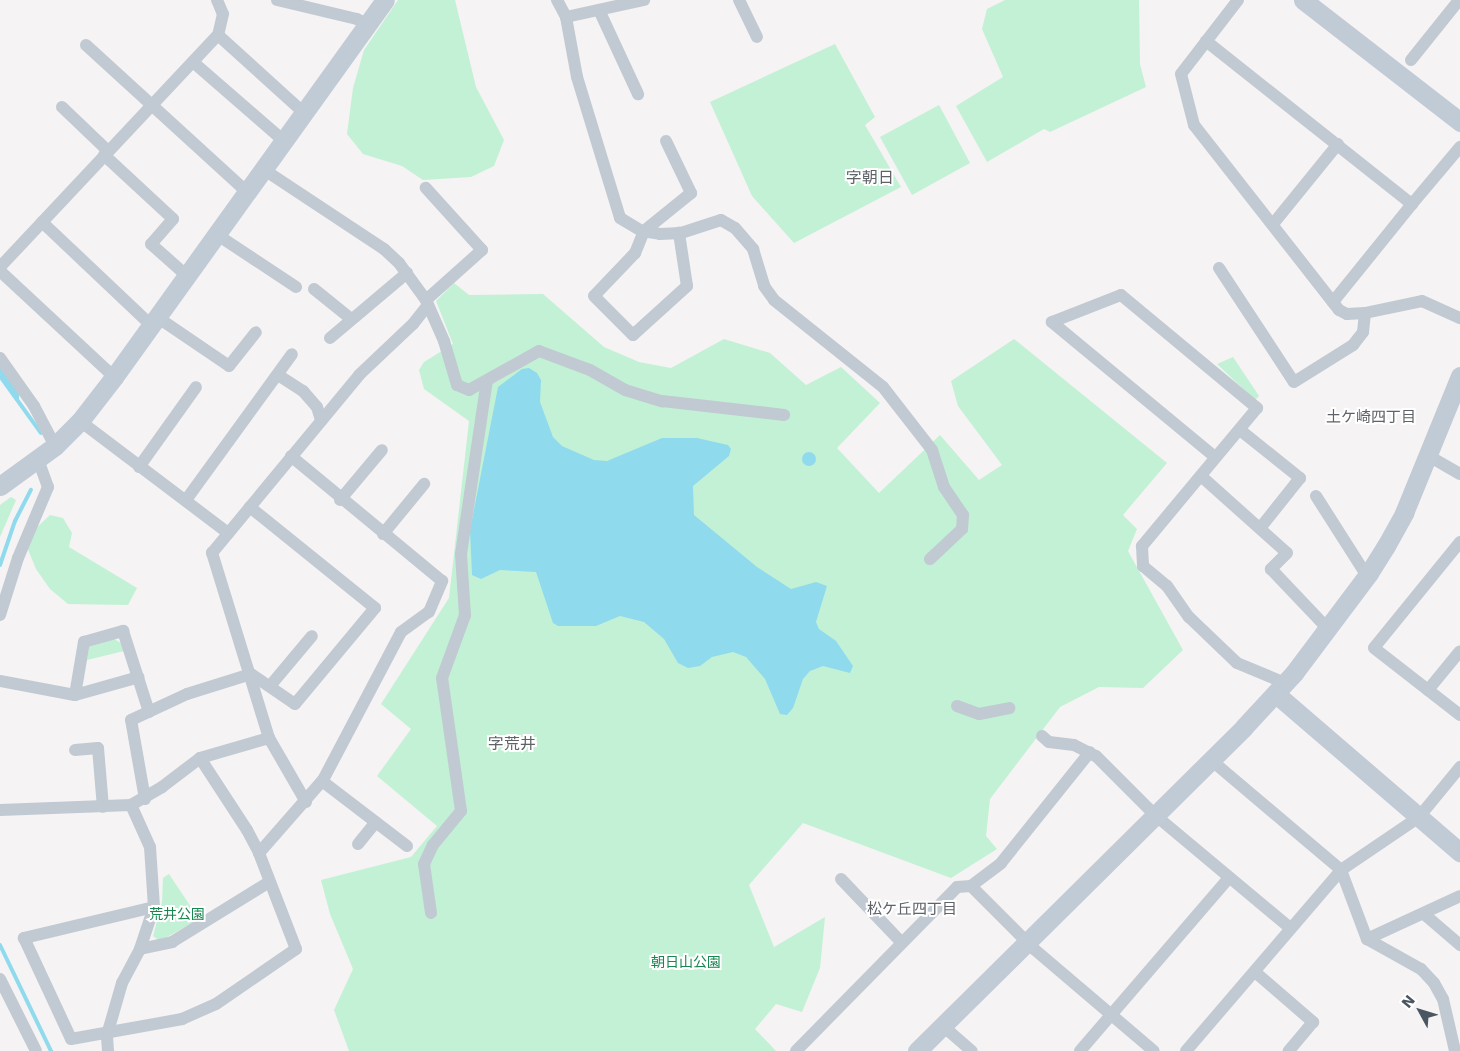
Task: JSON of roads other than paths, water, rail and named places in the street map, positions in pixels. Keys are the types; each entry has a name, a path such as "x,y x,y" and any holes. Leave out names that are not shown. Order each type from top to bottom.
{"street":[{"path":"0,267 218,35 223,14 217,0"},
{"path":"276,0 357,19 367,24"},
{"path":"0,486 38,460 80,421 114,377 385,0"},
{"path":"558,0 566,16 577,77 606,179 620,218 644,231 679,233 721,220 735,228 752,248 764,286 774,300 860,366 883,387 917,428 932,450 944,487 963,515 962,529 930,559"},
{"path":"566,16 644,0"},
{"path":"739,0 757,37"},
{"path":"1238,0 1181,74 1194,125 1333,302 1347,314 1365,313 1422,301 1460,318"},
{"path":"1303,0 1460,122"},
{"path":"1411,60 1458,1"},
{"path":"599,10 638,94"},
{"path":"218,35 304,113"},
{"path":"1206,41 1412,204"},
{"path":"86,45 247,192"},
{"path":"193,62 284,141"},
{"path":"62,107 173,219 151,244 186,275"},
{"path":"666,141 691,193 644,231 635,253 594,296 633,335 687,286 679,233"},
{"path":"1273,224 1338,144"},
{"path":"1333,302 1460,147"},
{"path":"263,169 384,249 407,273 427,302 444,340 457,385 469,390 538,351 590,370 625,390 662,401 784,415"},
{"path":"306,802 269,738 251,674 212,553 321,420 427,302 482,250 426,188"},
{"path":"42,222 154,321 229,366 256,332"},
{"path":"216,234 296,287"},
{"path":"1219,268 1294,382 1353,345 1363,332 1365,313"},
{"path":"0,271 114,377"},
{"path":"330,338 350,318 407,273"},
{"path":"314,289 350,318"},
{"path":"1215,457 1052,322 1121,295 1257,408 1142,546 1143,566 1167,586 1189,617 1237,663 1281,689 1419,817 1460,852"},
{"path":"186,500 292,354"},
{"path":"0,358 34,406 54,446"},
{"path":"278,375 303,391 317,406 321,420"},
{"path":"917,1051 1281,689 1367,576 1404,513 1460,376"},
{"path":"431,913 424,864 433,845 461,811 442,678 465,615 461,554 487,381"},
{"path":"139,466 196,387"},
{"path":"80,421 228,533"},
{"path":"1240,430 1300,478 1261,527"},
{"path":"340,500 382,450"},
{"path":"1427,455 1460,474"},
{"path":"258,853 306,802 322,781 401,632 430,612 442,581 340,500 291,456"},
{"path":"0,615 18,558 48,487 38,460"},
{"path":"1201,476 1261,527 1287,552 1271,569 1328,629"},
{"path":"384,534 424,484"},
{"path":"1316,496 1367,576"},
{"path":"145,799 131,720 187,694 251,674 295,704 375,608 250,506"},
{"path":"1460,542 1374,648 1460,715"},
{"path":"75,695 84,642 123,631 149,712"},
{"path":"270,686 312,636"},
{"path":"1428,690 1460,651"},
{"path":"0,681 75,695 139,677"},
{"path":"957,706 979,714 1009,708"},
{"path":"1042,736 1050,742 1074,745 1090,752 1155,815 1290,928"},
{"path":"0,810 131,805 145,799 200,758 269,738"},
{"path":"75,750 98,748 103,807"},
{"path":"796,1051 957,887 971,886 1001,864 1090,752"},
{"path":"154,907 24,938 71,1039 107,1035 182,1019 208,1008 296,949 248,830 200,758"},
{"path":"1211,760 1341,870 1367,939 1421,968 1443,999 1455,1051"},
{"path":"1186,1051 1341,870 1419,817 1460,767"},
{"path":"322,781 407,846"},
{"path":"108,1051 107,1035 122,983 140,949 154,907 150,847 131,805"},
{"path":"358,844 376,822"},
{"path":"1080,1051 1229,878"},
{"path":"841,879 902,943"},
{"path":"140,949 172,942 269,882"},
{"path":"971,886 1027,943 1110,1016 1154,1051"},
{"path":"1367,939 1460,896"},
{"path":"1424,914 1460,945"},
{"path":"1255,972 1313,1022 1288,1051"},
{"path":"0,978 36,1051"},
{"path":"1449,1020 1460,1029"},
{"path":"943,1026 972,1051"}],"water":[{"path":"529,368 537,373 541,380 540,402 553,437 562,446 594,460 607,461 662,438 697,438 728,445 731,449 729,456 693,486 694,515 757,567 791,589 816,582 827,586 816,622 819,629 836,641 853,666 850,673 823,666 810,671 803,679 793,708 787,715 780,714 765,679 746,657 733,652 712,657 700,666 688,668 678,663 664,639 644,622 620,616 596,626 558,626 553,623 536,572 500,570 481,579 472,575 470,530 498,387 522,369"},
{"path":"809,452 814,454 816,459 814,464 809,466 804,464 802,459 804,454"}],"waterway":[{"path":"0,370 17,394 17,399"},
{"path":"0,376 41,433"},
{"path":"0,565 15,521 31,490"},
{"path":"0,945 51,1051"}],"district":[{"name":"字朝日","path":"870,178"},
{"name":"土ケ崎四丁目","path":"1371,418"},
{"name":"字荒井","path":"512,744"},
{"name":"松ケ丘四丁目","path":"912,910"}],"park label":[{"name":"荒井公園","path":"177,914"},
{"name":"朝日山公園","path":"686,962"}]}
